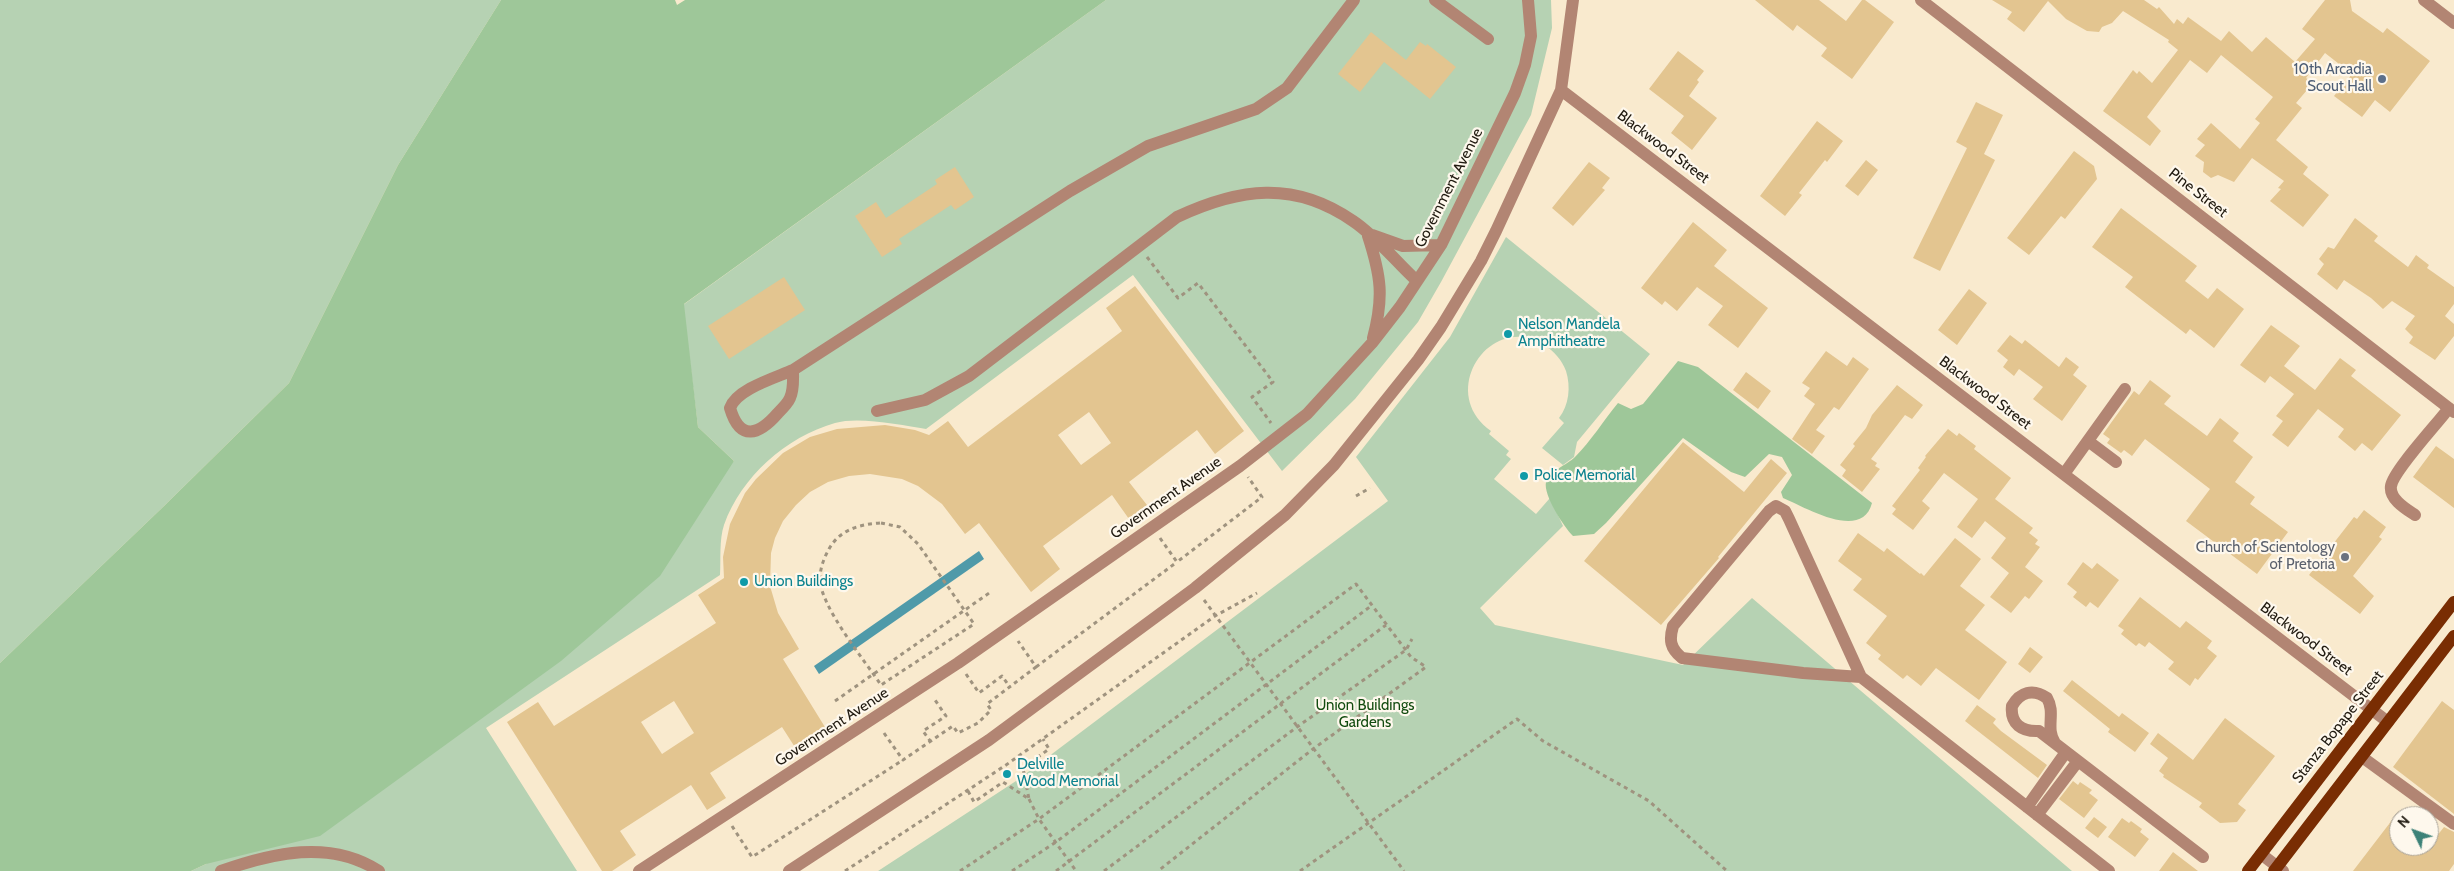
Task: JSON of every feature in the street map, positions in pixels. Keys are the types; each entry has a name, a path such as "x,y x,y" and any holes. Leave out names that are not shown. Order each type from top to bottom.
{"main road":[{"name":"Stanza Bopape Street","path":"2248,871 2454,602"},
{"path":"2278,870 2454,636"}],"street":[{"path":"793,370 790,399 761,430 751,432 743,430 736,423 730,408 734,400 743,393 793,370 1070,191 1148,146 1256,109 1287,88 1354,0"},
{"path":"1435,0 1488,39"},
{"name":"Government Avenue","path":"640,871 958,663 1240,466 1307,414 1372,343 1440,246 1515,93 1525,65 1531,36 1528,0"},
{"path":"789,871 989,740 1195,588 1262,534 1311,490 1334,465 1418,360 1481,261 1561,90 1573,0"},
{"name":"Pine Street","path":"1922,0 2452,410"},
{"path":"2424,0 2454,23"},
{"name":"Blackwood Street","path":"1561,90 2388,722"},
{"path":"877,411 925,400 969,376 1177,217 1209,202 1244,194 1268,192 1284,193 1318,202 1354,222 1417,281"},
{"path":"1368,234 1403,246 1440,246"},
{"path":"1368,234 1379,272 1382,295 1372,343"},
{"path":"2064,474 2125,389"},
{"path":"2415,515 2397,501 2392,493 2391,486 2402,467 2452,410"},
{"path":"2088,441 2116,462"},
{"path":"1861,677 1803,673 1682,658 1671,646 1670,638 1673,626 1769,510 1776,506 1785,511 1789,519 1861,677 2109,871"},
{"path":"2055,743 2203,857"},
{"path":"2026,806 2066,752"},
{"path":"2362,757 2454,824"},
{"path":"2037,815 2078,761"},
{"path":"221,871 255,859 291,853 319,852 361,859 379,871"},
{"path":"2261,854 2278,870"}],"path":[{"path":"1139,245 1178,298 1198,283 1273,382 1252,397 1280,436"},
{"path":"725,815 752,858 953,726 958,733 978,723 991,710 987,704 1262,497 1240,466"},
{"path":"1356,496 1370,488"},
{"path":"881,523 900,527 918,544 965,610 974,624 882,685 828,606 820,580 823,561 831,545 845,531 863,524 881,523"},
{"path":"1152,528 1177,562"},
{"path":"960,871 1038,819 1249,661 1356,584 1411,657 1426,667 1313,750 1158,871"},
{"path":"1195,588 1367,824 1404,871"},
{"path":"835,701 992,590"},
{"path":"845,871 968,791 1216,616 1257,593"},
{"path":"1012,871 1056,842 1371,606"},
{"path":"1056,871 1386,625"},
{"path":"1104,871 1297,727 1406,650 1412,639"},
{"path":"1018,641 1036,667"},
{"path":"928,654 931,658"},
{"path":"958,663 979,693 1002,676 1010,687"},
{"path":"931,742 923,731 946,716 935,700"},
{"path":"1300,871 1517,719 1543,741 1649,801 1727,871"},
{"path":"884,733 903,760"},
{"path":"1043,739 1049,749 1023,768 1029,799 1038,819 1076,871"},
{"path":"968,791 974,802 1003,782 1029,799"}],"green space":[{"path":"0,0 501,0 398,165 289,383 0,663"},
{"path":"501,0 675,0 677,5 685,0 1106,0 684,304 698,427 734,461 660,576 561,661 320,836 206,864 191,871 0,871 0,663 289,383 398,165"},
{"path":"1106,0 1551,0 1552,28 1531,115 1441,282 1418,322 1355,399 1282,471 1133,275 926,429 880,422 845,421 817,429 783,449 767,461 754,475 732,507 722,531 720,575 486,728 577,871 191,871 206,864 734,461 698,427 683,305"},
{"name":"Union Buildings Gardens","path":"1506,237 1650,354 1577,442 1574,457 1563,465 1542,448 1564,423 1559,418 1567,402 1568,383 1566,371 1557,356 1544,345 1524,337 1506,339 1489,347 1477,361 1470,378 1469,396 1475,415 1491,431 1489,434 1509,451 1506,455 1511,459 1494,479 1536,514 1550,498 1563,526 1480,608 1495,625 1683,665 1752,598 2072,871 878,871 1016,781 1388,501 1356,457 1450,337"},
{"path":"1678,361 1698,367 1872,503 1866,514 1857,520 1832,519 1783,498 1781,492 1792,475 1782,457 1769,454 1745,477 1731,472 1683,438 1594,534 1573,536 1551,502 1546,488 1548,478 1554,471 1572,460 1581,451 1618,403 1631,409 1643,404"}],"water":[{"path":"979,551 984,559 819,674 814,666"}],"building":[{"path":"1755,0 1819,0 1846,21 1862,0 1865,0 1894,22 1852,79 1821,56 1827,48 1797,25 1793,31"},
{"path":"1992,0 2144,0 2157,9 2159,7 2174,24 2177,19 2183,24 2188,17 2221,41 2229,31 2252,52 2266,37 2295,62 2315,39 2302,29 2325,0 2350,0 2352,11 2383,33 2387,28 2430,61 2390,112 2375,100 2362,117 2334,96 2352,74 2325,53 2306,78 2313,83 2296,103 2302,108 2276,140 2308,167 2303,174 2329,195 2303,227 2270,201 2281,189 2278,188 2284,181 2252,158 2234,182 2218,175 2211,178 2203,172 2204,162 2195,156 2205,145 2197,139 2211,123 2240,149 2260,123 2255,119 2273,97 2221,55 2207,73 2190,60 2147,117 2161,131 2150,146 2103,111 2133,70 2137,74 2139,71 2152,83 2178,50 2168,42 2169,40 2123,11 2112,23 2102,27 2099,32 2087,31 2066,19 2048,1 2024,32 2007,19 2012,12"},
{"path":"1371,32 1406,60 1420,42 1426,46 1427,44 1456,67 1430,99 1384,62 1360,92 1338,74"},
{"path":"1678,51 1704,71 1689,96 1717,118 1692,150 1671,133 1684,116 1649,89"},
{"path":"1976,102 2003,115 1984,154 1995,160 1940,271 1913,258 1967,148 1956,142"},
{"path":"1817,121 1843,141 1799,193 1802,195 1785,216 1760,196"},
{"path":"2074,151 2094,166 2097,179 2065,219 2061,216 2029,255 2007,238"},
{"path":"1866,160 1878,170 1858,196 1845,186"},
{"path":"1589,162 1610,178 1602,188 1605,190 1573,226 1552,208"},
{"path":"955,167 974,197 955,210 951,205 899,239 902,244 882,257 855,216 876,202 886,218 937,184 935,180"},
{"path":"2121,208 2197,266 2185,281 2208,299 2217,288 2244,309 2214,348 2190,329 2186,334 2125,287 2133,277 2092,247"},
{"path":"2355,218 2378,236 2374,241 2408,267 2416,255 2429,265 2427,268 2454,287 2454,304 2445,316 2454,324 2454,336 2435,360 2409,343 2413,337 2405,329 2415,316 2392,301 2383,309 2371,298 2344,280 2337,290 2317,274 2324,264 2319,259 2328,247 2334,249"},
{"path":"1693,222 1727,250 1714,266 1768,308 1738,348 1708,325 1723,306 1697,287 1677,311 1665,301 1662,305 1641,288"},
{"path":"784,277 805,310 729,359 708,326"},
{"name":"Union Buildings","path":"1135,286 1244,431 1215,454 1197,430 1129,482 1147,505 1129,519 1112,495 1043,546 1060,569 1031,592 979,523 965,534 942,504 918,486 902,479 870,474 849,476 828,482 810,492 783,521 775,538 771,553 770,586 778,613 799,649 783,659 828,732 798,752 782,727 710,773 726,798 707,810 691,785 620,831 636,855 612,871 602,871 507,722 538,702 554,726 716,623 698,595 724,578 723,557 730,524 745,493 756,479 783,453 810,437 837,429 885,425 915,430 929,435 948,421 968,447 1122,331 1106,308","holes":["1089,412 1111,443 1081,465 1058,435","674,701 694,733 662,754 641,722"]},
{"path":"1969,289 1987,303 1957,345 1938,330"},
{"path":"2271,325 2300,346 2284,366 2315,390 2340,358 2356,370 2351,376 2401,415 2372,451 2362,443 2355,451 2338,437 2344,429 2318,409 2288,447 2272,435 2283,421 2276,416 2294,394 2270,376 2265,383 2240,365"},
{"path":"2010,335 2022,344 2025,340 2059,367 2066,357 2079,367 2073,375 2087,386 2062,421 2033,399 2043,387 2019,369 2014,376 2003,367 2008,360 1997,351"},
{"path":"1826,351 1847,366 1853,357 1869,369 1839,410 1834,407 1816,430 1825,436 1812,454 1792,439 1815,404 1804,396 1810,388 1802,383"},
{"path":"1746,372 1771,391 1758,409 1733,390"},
{"path":"2150,380 2171,396 2164,404 2207,436 2220,418 2239,433 2233,441 2253,457 2235,482 2255,497 2250,504 2288,532 2257,574 2186,521 2210,489 2145,439 2132,456 2124,450 2121,453 2107,443 2110,439 2103,434 2134,391 2139,395"},
{"path":"1897,385 1923,405 1912,419 1905,415 1871,459 1877,463 1875,466 1880,469 1862,492 1842,476 1846,470 1840,465 1855,446 1853,444 1866,428 1872,415"},
{"path":"1948,429 1957,436 1959,433 1976,446 1974,449 2011,478 1995,499 2033,528 2029,533 2038,540 2035,544 2040,547 2025,567 2043,581 2029,599 2025,596 2011,613 1990,597 2009,573 1991,558 2006,538 1985,521 1972,538 1957,527 1978,499 1944,473 1922,501 1930,508 1913,530 1892,514 1896,509 1892,506 1920,470 1918,468 1925,456"},
{"path":"1683,442 1744,492 1771,459 1787,473 1719,558 1661,625 1584,561"},
{"path":"2436,446 2454,459 2454,508 2413,477"},
{"name":"Church of Scientology of Pretoria","path":"2364,510 2386,527 2379,537 2382,539 2353,576 2374,596 2360,614 2309,575 2354,517 2357,519"},
{"path":"1858,533 1884,552 1887,548 1924,576 1955,538 1981,559 1960,586 1985,605 1965,630 2007,662 1979,700 1936,668 1921,686 1907,675 1903,679 1878,659 1881,655 1866,643 1887,616 1853,590 1862,579 1838,561"},
{"path":"2083,562 2092,569 2097,563 2119,580 2098,608 2090,602 2086,607 2073,597 2077,592 2067,584"},
{"path":"2140,597 2180,628 2186,621 2212,641 2207,648 2217,656 2198,680 2195,678 2190,686 2168,669 2174,662 2149,642 2145,647 2139,643 2136,646 2121,634 2124,630 2118,626"},
{"path":"2030,647 2043,657 2030,673 2018,664"},
{"path":"2072,680 2119,717 2122,713 2149,733 2135,752 2108,732 2110,729 2063,691"},
{"path":"2442,701 2454,710 2454,814 2393,767"},
{"path":"1977,705 1996,719 1993,723 2001,731 2047,765 2038,778 1965,721"},
{"path":"2225,718 2275,756 2238,804 2246,810 2237,822 2220,823 2199,807 2202,803 2163,777 2164,775 2159,771 2168,758 2150,744 2158,733 2193,760"},
{"path":"2073,781 2078,785 2080,782 2092,790 2089,793 2098,800 2084,818 2059,799"},
{"path":"2094,817 2107,827 2098,838 2085,828"},
{"path":"2122,818 2129,823 2131,821 2142,829 2140,832 2149,839 2135,857 2108,837"},
{"path":"2389,824 2389,856 2439,856 2439,833 2444,827 2454,832 2454,864 2449,871 2353,871"},
{"path":"2173,852 2198,871 2159,871"}],"place":[{"name":"10th Arcadia Scout Hall","path":"2382,79"},
{"name":"Nelson Mandela Amphitheatre","path":"1508,334"},
{"name":"Police Memorial","path":"1524,476"},
{"name":"Church of Scientology of Pretoria","path":"2345,557"},
{"name":"Union Buildings","path":"744,582"},
{"name":"Delville Wood Memorial","path":"1007,774"}]}
